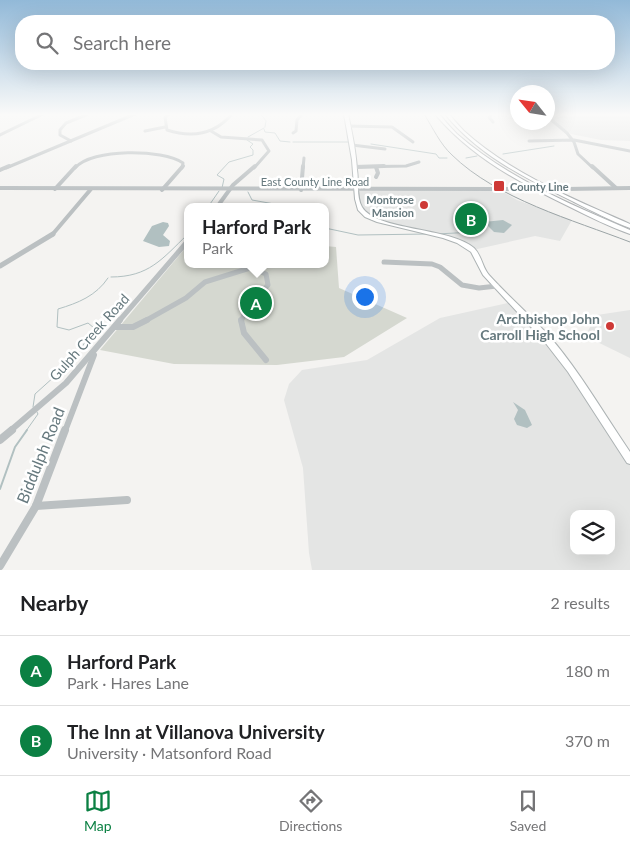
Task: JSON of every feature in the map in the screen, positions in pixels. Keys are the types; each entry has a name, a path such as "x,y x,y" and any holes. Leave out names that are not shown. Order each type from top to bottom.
{"highway":[{"path":"464,141 503,168 559,199 630,232"},
{"path":"474,141 504,162 570,198 630,226"}],"main road":[{"path":"351,141 359,207 371,218 442,236 472,249 478,255 481,269 547,339 571,370 630,460"}],"street":[{"path":"0,170 71,141"},
{"path":"220,203 237,181 268,155 270,151 262,141"},
{"path":"529,141 547,141"},
{"path":"574,141 578,154 616,188"},
{"path":"577,141 630,151"},
{"path":"352,145 385,148"},
{"path":"55,189 78,164 104,155 129,152 176,158 183,163 183,166 162,190"},
{"path":"301,190 304,158"},
{"path":"355,166 406,166 419,162"},
{"path":"376,167 378,173 376,178"},
{"name":"East County Line Road","path":"0,188 358,190 630,188"},
{"path":"0,266 51,236 91,189"},
{"name":"Gulph Creek Road","path":"0,440 66,383 184,246"},
{"path":"384,262 428,264 440,267 462,286 479,289 496,286"},
{"path":"115,327 133,327 140,324 186,298 205,282 245,268"},
{"path":"255,268 266,274 268,285 242,316 240,322 242,329 266,360"},
{"name":"Biddulph Road","path":"0,566 36,506 96,350"},
{"path":"36,506 127,500"}],"shaded area":[{"path":"498,189 517,200 572,220 560,241 535,236 473,250 466,245 426,231 381,222 361,210 358,190"},
{"path":"503,220 512,225 504,233 494,232 484,222"},
{"path":"163,222 168,223 169,226 163,235 170,241 169,246 159,247 143,241 152,226"},
{"path":"329,246 336,247 339,288 407,318 344,357 277,365 174,364 100,350 184,250 184,268 329,268"},
{"path":"512,302 547,339 630,460 630,570 312,570 303,468 284,400 289,384 302,370 367,360 440,318"},
{"name":"Archbishop John Carroll High School","path":"630,310 630,358 585,336 597,315"},
{"path":"513,402 525,410 532,425 527,428 517,425 514,419 518,410"}],"waterway":[{"path":"222,188 224,179 217,175 229,162 253,155 253,150 250,147 253,144 248,141"},
{"path":"280,141 290,142"},
{"path":"293,142 348,142"},
{"path":"371,144 436,154 439,158 447,158"},
{"path":"503,154 554,146"},
{"path":"466,158 477,156"},
{"path":"211,203 219,191"},
{"path":"248,192 252,200 269,203"},
{"path":"437,234 474,232 487,226"},
{"path":"329,229 358,235 428,234"},
{"path":"111,277 135,274 145,270 162,259 184,238"},
{"path":"33,407 35,394 75,358 94,328 88,323 69,330 57,327 58,309 86,298 98,290 108,278"},
{"path":"26,431 38,414 37,412"},
{"path":"0,489 15,447 27,430"}],"tram line":[{"path":"440,141 452,155 470,170 513,196 536,207 630,242"}],"place":[{"name":"County Line","path":"499,186"},
{"name":"Montrose Mansion","path":"424,205"},
{"name":"The Inn at Villanova University","path":"471,219"},
{"name":"Harford Park","path":"256,303"},
{"name":"Archbishop John Carroll High School","path":"610,326"}]}
